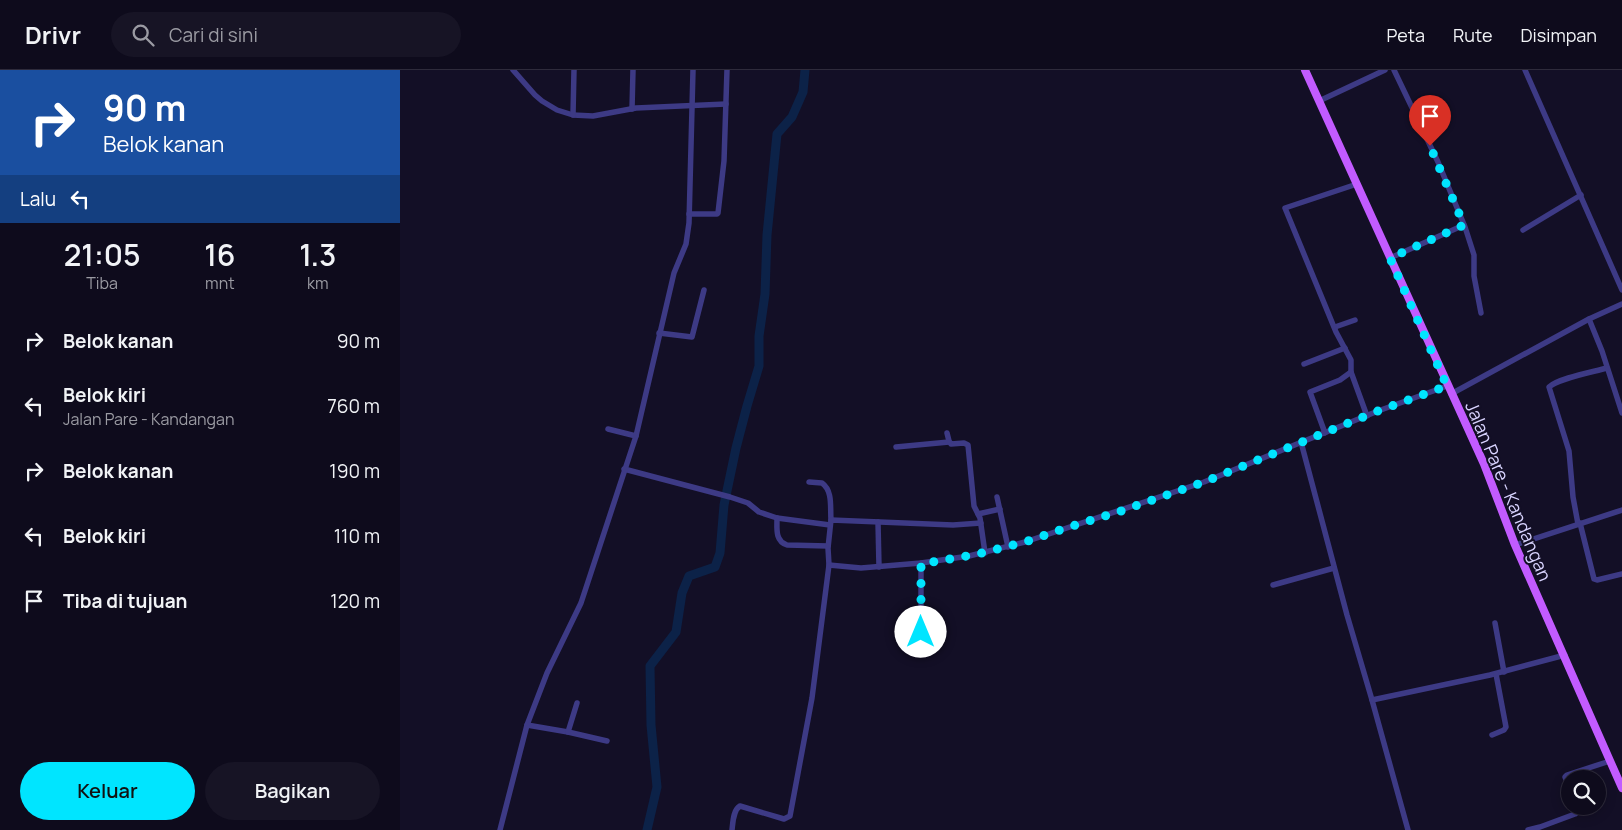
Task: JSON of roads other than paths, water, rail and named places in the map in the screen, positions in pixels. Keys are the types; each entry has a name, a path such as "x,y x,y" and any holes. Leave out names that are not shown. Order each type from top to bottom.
{"main road":[{"name":"Jalan Pare - Kandangan","path":"1305,70 1484,464 1515,545 1622,788"}],"street":[{"path":"573,115 574,70"},
{"path":"632,108 633,70"},
{"path":"500,830 527,725 547,673 581,603 636,436 674,272 687,240 693,70"},
{"path":"689,214 718,213 724,161 727,70"},
{"path":"1319,101 1385,70"},
{"path":"1394,70 1434,154 1464,225 1474,255 1474,276 1481,313"},
{"path":"1525,70 1622,290"},
{"path":"515,71 542,101 557,110 573,115 593,116 632,108 660,106 692,107 726,104"},
{"path":"1357,184 1285,208 1335,327 1351,360 1351,372 1367,416"},
{"path":"1523,230 1581,196"},
{"path":"1390,258 1464,225"},
{"path":"659,333 692,337 704,290"},
{"path":"829,565 862,568 921,564 985,553 1121,511 1204,482 1367,416 1449,390 1622,304"},
{"path":"1589,319 1622,414"},
{"path":"1335,327 1355,320"},
{"path":"1304,364 1345,348"},
{"path":"1607,368 1549,386 1569,451 1573,498 1594,580 1602,580 1622,574"},
{"path":"1325,433 1310,392 1340,380 1351,372"},
{"path":"608,429 636,436"},
{"path":"947,432 949,442"},
{"path":"896,447 949,442 952,444 964,443 968,445 974,506 981,523 985,553"},
{"path":"1300,442 1408,830"},
{"path":"624,470 748,503 758,512 777,518 830,522 953,525 981,523"},
{"path":"732,830 735,811 740,806 784,818 790,816 817,669 829,565 830,497 828,489 822,482 809,482"},
{"path":"997,497 1008,547"},
{"path":"978,514 1000,509"},
{"path":"1515,545 1622,510"},
{"path":"777,518 778,537 783,544 828,546"},
{"path":"878,522 879,567"},
{"path":"921,564 921,632"},
{"path":"1273,585 1334,568"},
{"path":"1495,623 1504,672"},
{"path":"1372,700 1496,674 1564,655"},
{"path":"1492,735 1504,730 1506,727 1496,674"},
{"path":"568,732 576,703"},
{"path":"527,725 607,741"},
{"path":"1581,770 1610,760"},
{"path":"1528,830 1538,829 1573,815"}],"waterway":[{"path":"647,830 657,787 651,725 650,666 676,632 682,593 689,576 715,567 720,553 724,505 736,448 759,366 759,336 765,294 767,235 777,134 792,117 803,92 805,70"}]}
